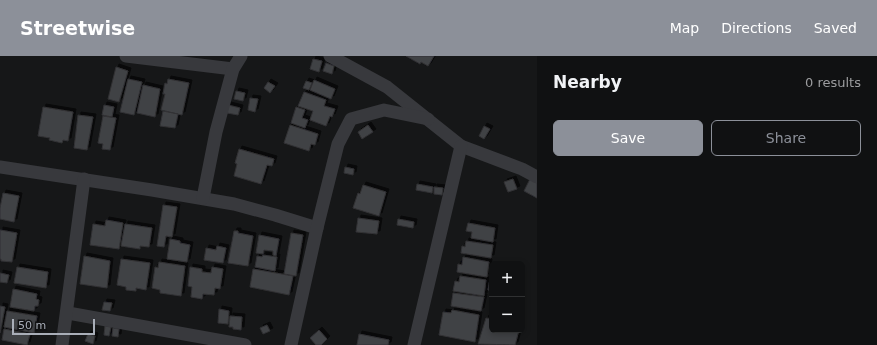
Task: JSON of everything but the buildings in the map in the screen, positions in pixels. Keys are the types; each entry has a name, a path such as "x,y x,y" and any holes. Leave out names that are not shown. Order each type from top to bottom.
{"street":[{"path":"126,56 233,69"},
{"path":"202,198 216,132 233,69 242,56"},
{"path":"330,56 387,87 460,146 522,169 537,177"},
{"path":"291,345 317,228 338,144 351,119 384,110 428,119"},
{"path":"414,345 460,146"},
{"path":"0,166 234,204 317,228"},
{"path":"62,345 68,313 84,179"},
{"path":"68,313 245,345"}]}
